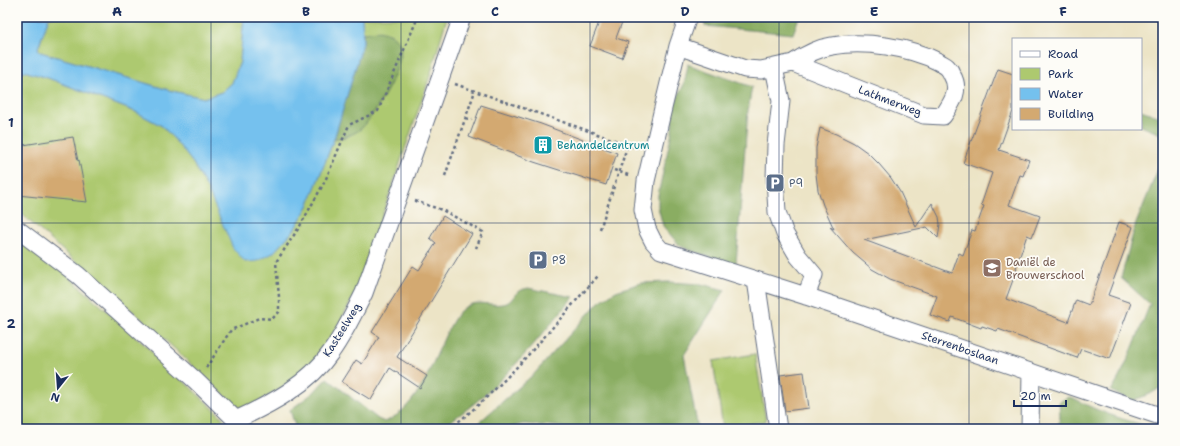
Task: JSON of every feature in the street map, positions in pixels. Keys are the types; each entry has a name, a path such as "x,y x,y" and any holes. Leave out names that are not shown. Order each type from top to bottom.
{"street":[{"name":"Kasteelweg","path":"17,229 78,275 196,381 236,420 275,400 309,376 330,353 351,319 361,299 387,230 397,197 462,17"},
{"path":"653,152 678,46 688,17"},
{"name":"Lathmerweg","path":"678,46 745,69 761,70 793,63 816,50 831,46 847,44 879,45 930,58 948,67 954,79 956,94 951,105 942,116 924,115 793,63"},
{"path":"774,68 781,101 776,145 775,178 777,212 785,234 798,256 814,275 806,296"},
{"name":"Sterrenboslaan","path":"653,152 646,181 643,210 647,229 653,241 661,250 806,296 1157,415 1163,415"},
{"path":"756,280 778,429"},
{"path":"1030,429 1031,372"}],"path":[{"path":"196,381 215,356 231,330 259,318 272,319 279,312 276,262 300,226 325,181 349,125 378,111 418,17"},
{"path":"439,79 653,152"},
{"path":"445,176 475,91"},
{"path":"466,118 472,120"},
{"path":"600,229 628,144"},
{"path":"397,197 442,210 483,232 476,248"},
{"path":"449,429 462,419 521,364 598,276"}],"green space":[{"path":"49,17 244,17 240,62 232,83 222,92 204,98 172,91 40,52 38,48"},
{"path":"362,17 447,17 430,76 356,292 339,324 316,360 296,379 244,411 228,399 161,336 17,209 17,69 48,78 136,112 162,126 193,163 207,188 273,253 294,230 308,206 334,139 347,137 361,128 376,110 390,85 401,56 392,35 378,31 363,33"},
{"path":"705,17 799,17 793,34 705,26"},
{"path":"378,31 393,36 399,43 401,50 395,73 382,100 362,128 352,134 334,139 363,43 363,33"},
{"path":"687,64 752,87 748,110 736,264 730,264 679,245 663,226 658,207 658,195 672,131 673,107 684,84"},
{"path":"1142,110 1163,118 1163,135 1142,126"},
{"path":"1163,157 1163,386 1150,394 1132,401 1111,391 1128,360 1150,304 1121,278 1135,226"},
{"path":"17,237 45,256 132,333 220,415 230,429 17,429"},
{"path":"669,282 701,284 725,290 684,355 698,429 575,429 523,424 505,429 475,428 476,425 535,373 599,302 616,291 641,283"},
{"path":"528,288 573,297 543,334 494,386 458,416 438,429 296,429 290,410 313,393 327,378 378,419 385,422 397,415 416,395 430,370 447,332 463,308 476,303 506,303 510,301 519,291"},
{"path":"755,354 766,421 723,428 713,361"},
{"path":"1068,397 1106,413 1156,429 1058,429 1060,416 1059,402"}],"water":[{"path":"24,17 49,17 38,48 40,52 172,91 204,98 222,92 232,83 240,62 244,17 362,17 363,43 334,139 308,206 294,230 273,253 258,261 245,262 233,248 207,188 193,163 162,126 136,112 48,78 17,69 17,38"}],"building":[{"path":"601,17 624,17 616,38 628,42 622,58 590,46"},
{"path":"998,69 1012,74 1012,114 999,150 1029,160 1023,176 1020,175 1009,205 1040,216 1032,237 1027,235 1006,299 1068,322 1076,300 1089,305 1119,222 1133,227 1108,295 1131,303 1110,359 1081,349 1077,358 998,329 997,331 982,326 981,328 952,317 950,322 930,315 937,296 890,279 872,269 853,253 830,227 834,229 818,190 816,174 816,148 820,128 854,143 868,153 891,178 900,192 916,227 932,203 939,217 940,224 938,238 927,227 864,240 952,273 959,253 963,255 972,230 975,231 984,206 981,205 992,173 963,163"},
{"name":"Behandelcentrum","path":"481,105 541,124 617,153 606,185 534,162 469,137"},
{"path":"73,137 87,202 17,195 17,146"},
{"path":"443,216 472,234 397,357 427,376 420,388 390,368 371,400 342,382 356,360 362,364 379,337 372,332 413,266 419,270 436,243 430,238"},
{"path":"804,372 809,408 785,411 780,375"}],"place":[{"name":"Behandelcentrum","path":"543,145"},
{"name":"P9","path":"775,183"},
{"name":"P8","path":"538,260"},
{"name":"Daniël de Brouwerschool","path":"992,268"}]}
